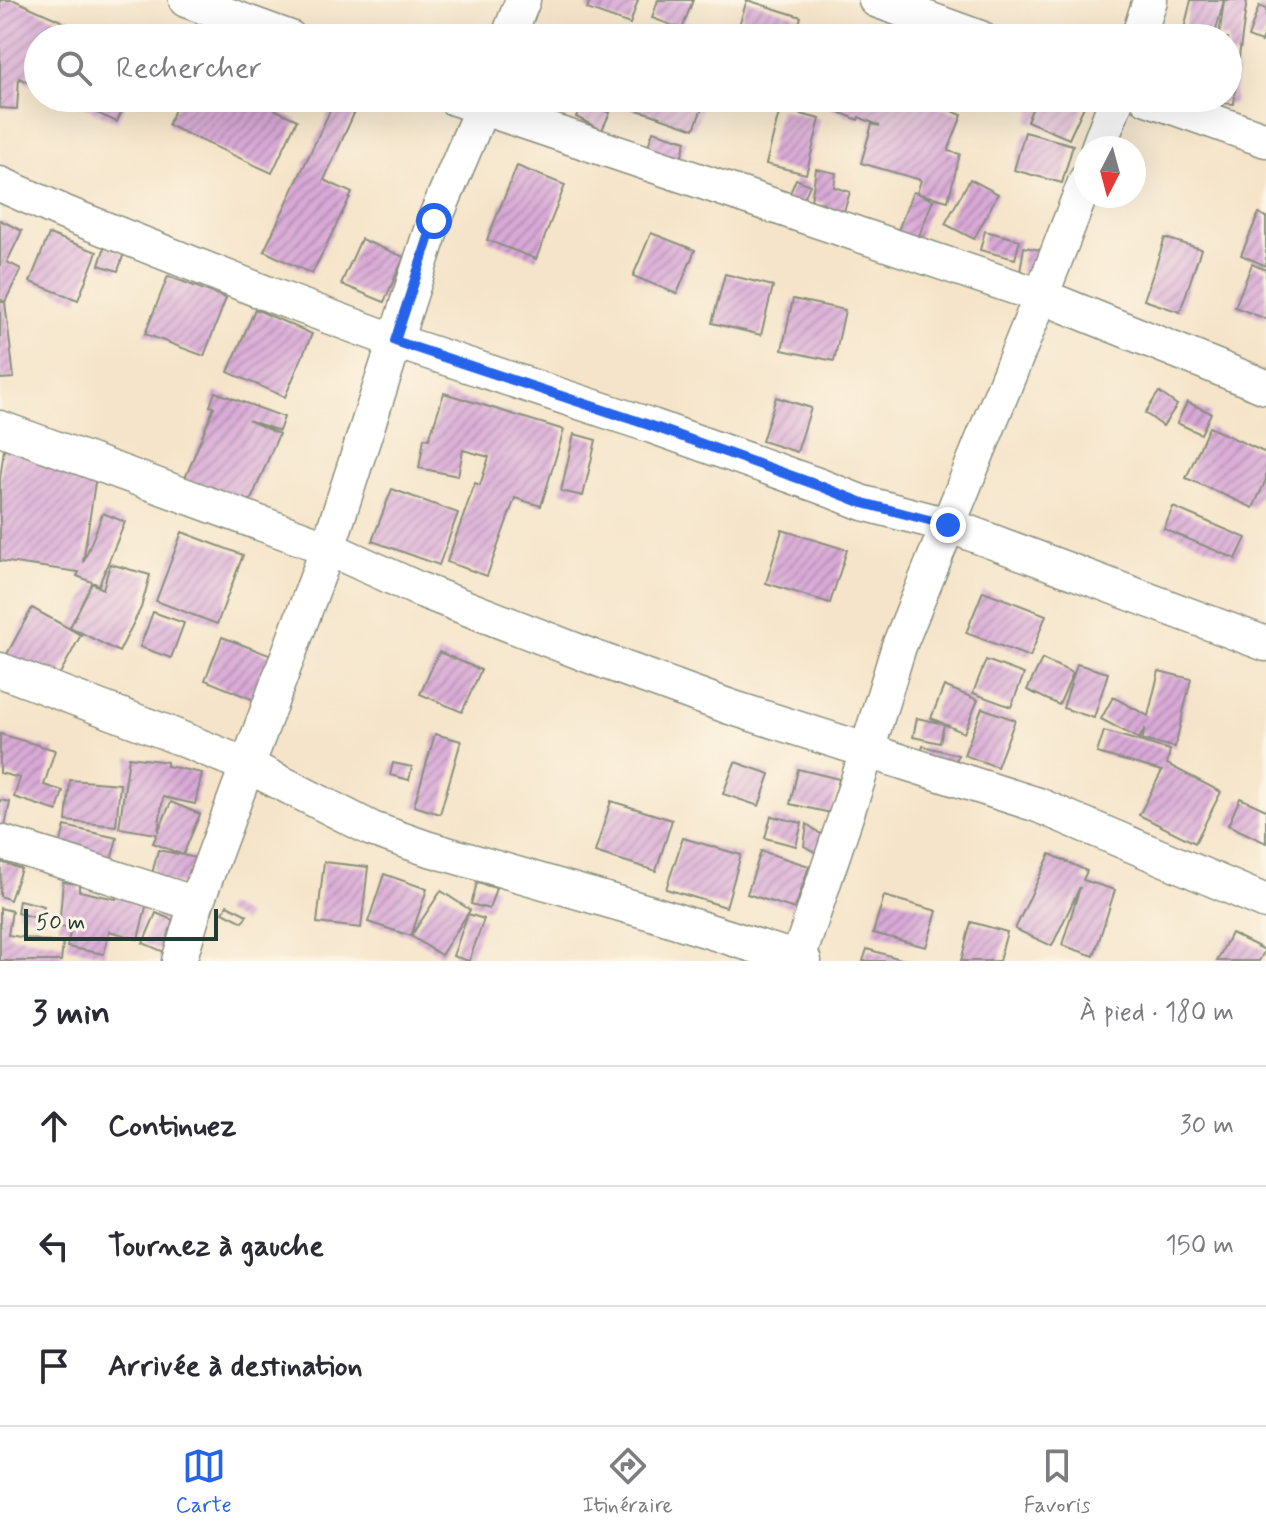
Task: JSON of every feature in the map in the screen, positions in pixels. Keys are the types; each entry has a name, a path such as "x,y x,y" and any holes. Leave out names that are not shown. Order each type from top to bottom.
{"street":[{"path":"186,0 252,24"},
{"path":"514,24 523,0"},
{"path":"876,0 942,24"},
{"path":"1142,24 1150,0"},
{"path":"179,961 196,904 328,548 470,112"},
{"path":"506,112 1041,296 1266,387"},
{"path":"1103,136 1112,112"},
{"path":"1187,112 1266,140"},
{"path":"0,184 271,295 395,341 652,426 863,503 948,525 1266,644"},
{"path":"0,670 248,766 386,834 801,960 899,646 1075,208"},
{"path":"0,428 328,548 418,589 730,707 1038,805 1266,902"},
{"path":"0,842 196,904"}],"building":[{"path":"0,0 14,0 68,24 24,24 24,80 19,78 17,109 0,108"},
{"path":"590,0 638,0 630,24 587,9"},
{"path":"658,0 693,0 684,24 668,24 652,18"},
{"path":"747,0 801,17 799,24 739,24"},
{"path":"1191,0 1224,0 1218,24 1185,24"},
{"path":"1224,0 1247,0 1242,36 1242,24 1221,24"},
{"path":"1259,6 1266,9 1266,29 1261,42 1248,37"},
{"path":"94,112 122,112 117,122"},
{"path":"174,112 280,112 297,120 272,173 168,125"},
{"path":"329,112 355,112 324,180 352,193 312,274 264,251"},
{"path":"578,112 610,113 602,130 576,117"},
{"path":"644,112 701,112 694,129"},
{"path":"779,112 820,119 806,174 766,164"},
{"path":"839,112 955,112 962,115 948,151 960,154 948,201 917,193 921,180 861,163 872,124 880,126 859,117 858,120"},
{"path":"1031,112 1081,112 1069,139 1027,121"},
{"path":"653,131 686,141 680,162 646,152"},
{"path":"1025,132 1073,145 1062,183 1014,170"},
{"path":"517,166 565,185 536,259 487,240"},
{"path":"816,169 836,173 834,187 850,192 842,218 822,211 824,203 811,201"},
{"path":"796,179 810,185 801,205 787,200"},
{"path":"970,179 998,194 974,239 945,224"},
{"path":"913,192 933,200 917,241 897,233"},
{"path":"1259,213 1266,217 1266,266 1241,255"},
{"path":"0,220 22,231 7,262 21,269 5,302 0,299"},
{"path":"985,231 1020,240 1015,259 980,250"},
{"path":"651,233 695,250 677,294 633,276"},
{"path":"49,234 97,252 78,300 30,282"},
{"path":"1165,238 1201,249 1180,312 1144,300"},
{"path":"361,239 404,257 384,302 341,284"},
{"path":"105,246 124,253 118,271 99,265"},
{"path":"1024,247 1052,252 1047,277 1020,272"},
{"path":"1252,264 1266,270 1266,319 1235,307"},
{"path":"725,274 773,286 761,335 712,323"},
{"path":"168,276 226,298 204,356 145,334"},
{"path":"793,299 845,310 834,361 782,350"},
{"path":"0,302 5,302 14,378 0,379"},
{"path":"255,309 312,334 285,397 228,372"},
{"path":"215,392 284,417 279,431 248,420 279,434 248,507 184,481 214,407 210,406"},
{"path":"1159,392 1177,405 1163,426 1145,413"},
{"path":"444,393 564,430 541,506 515,498 487,576 447,562 475,483 480,485 489,457 463,450 458,476 419,468 424,438 429,439"},
{"path":"776,397 811,408 797,452 762,441"},
{"path":"1187,402 1211,413 1201,434 1177,423"},
{"path":"1209,427 1266,453 1266,480 1253,508 1186,478"},
{"path":"574,434 596,440 583,496 561,491"},
{"path":"4,449 98,462 83,563 103,513 125,522 99,585 77,576 79,572 0,561 0,479"},
{"path":"392,489 458,513 439,565 372,541"},
{"path":"1173,507 1246,538 1236,559 1164,529"},
{"path":"782,530 847,550 830,603 766,583"},
{"path":"182,532 243,555 217,624 156,601"},
{"path":"110,564 150,575 141,608 119,652 70,627 92,583 103,589"},
{"path":"983,591 1046,615 1030,657 966,633"},
{"path":"32,608 81,635 51,690 2,663"},
{"path":"153,612 184,623 171,658 140,647"},
{"path":"222,637 277,658 259,702 205,680"},
{"path":"439,652 481,670 462,712 420,694"},
{"path":"1042,659 1073,673 1059,705 1027,690"},
{"path":"986,660 1024,674 1011,707 973,693"},
{"path":"1077,664 1108,673 1094,718 1063,708"},
{"path":"1159,671 1191,679 1175,747 1142,740 1145,728 1139,739 1101,719 1113,697 1148,716"},
{"path":"944,686 978,700 964,733 931,718"},
{"path":"982,708 1015,720 997,767 964,755"},
{"path":"917,718 944,724 940,743 913,737"},
{"path":"1104,731 1170,750 1167,764 1221,792 1195,843 1139,815 1162,771 1097,753"},
{"path":"0,734 55,750 44,785 63,791 57,811 14,797 20,778 0,773"},
{"path":"435,734 461,741 440,814 414,806"},
{"path":"923,746 958,755 954,770 919,761"},
{"path":"129,757 167,762 167,766 202,773 195,804 163,797 158,832 171,802 200,814 183,855 153,843 157,834 119,828"},
{"path":"735,762 770,774 759,806 723,794"},
{"path":"393,763 412,767 409,780 390,775"},
{"path":"798,769 839,779 831,813 790,804"},
{"path":"70,780 120,784 116,826 66,821"},
{"path":"1240,798 1266,810 1266,843 1228,825"},
{"path":"0,800 10,802 3,836 0,835"},
{"path":"611,801 672,820 656,871 595,852"},
{"path":"771,816 802,823 796,846 765,838"},
{"path":"807,824 826,838 822,856 804,846"},
{"path":"65,826 117,838 110,865 58,853"},
{"path":"683,838 741,855 726,907 666,889"},
{"path":"158,850 208,861 201,889 151,878"},
{"path":"761,851 809,866 795,909 747,894"},
{"path":"1050,854 1087,871 1083,880 1115,890 1094,956 1062,945 1080,887 1052,946 1015,929"},
{"path":"1,862 21,869 10,900 0,896"},
{"path":"324,862 368,867 361,928 317,923"},
{"path":"384,874 427,889 411,936 368,922"},
{"path":"63,882 79,884 79,891 116,899 117,895 147,903 138,939 109,931 104,954 67,947 71,928 59,927"},
{"path":"477,883 496,888 489,909 471,904"},
{"path":"441,891 470,910 441,955 411,936"},
{"path":"884,896 937,911 926,947 873,933"},
{"path":"19,900 44,906 41,919 17,913"},
{"path":"227,905 247,915 243,922 223,912"},
{"path":"0,908 12,911 8,935 63,944 61,961 0,961"},
{"path":"156,913 184,925 171,955 143,943"},
{"path":"468,914 484,919 469,961 453,956"},
{"path":"971,922 1007,932 999,961 961,961"},
{"path":"1231,933 1265,950 1259,961 1217,961"},
{"path":"867,949 904,960 904,961 863,961"}],"route":[{"path":"434,221 395,341 652,426 863,503 948,525"}]}
